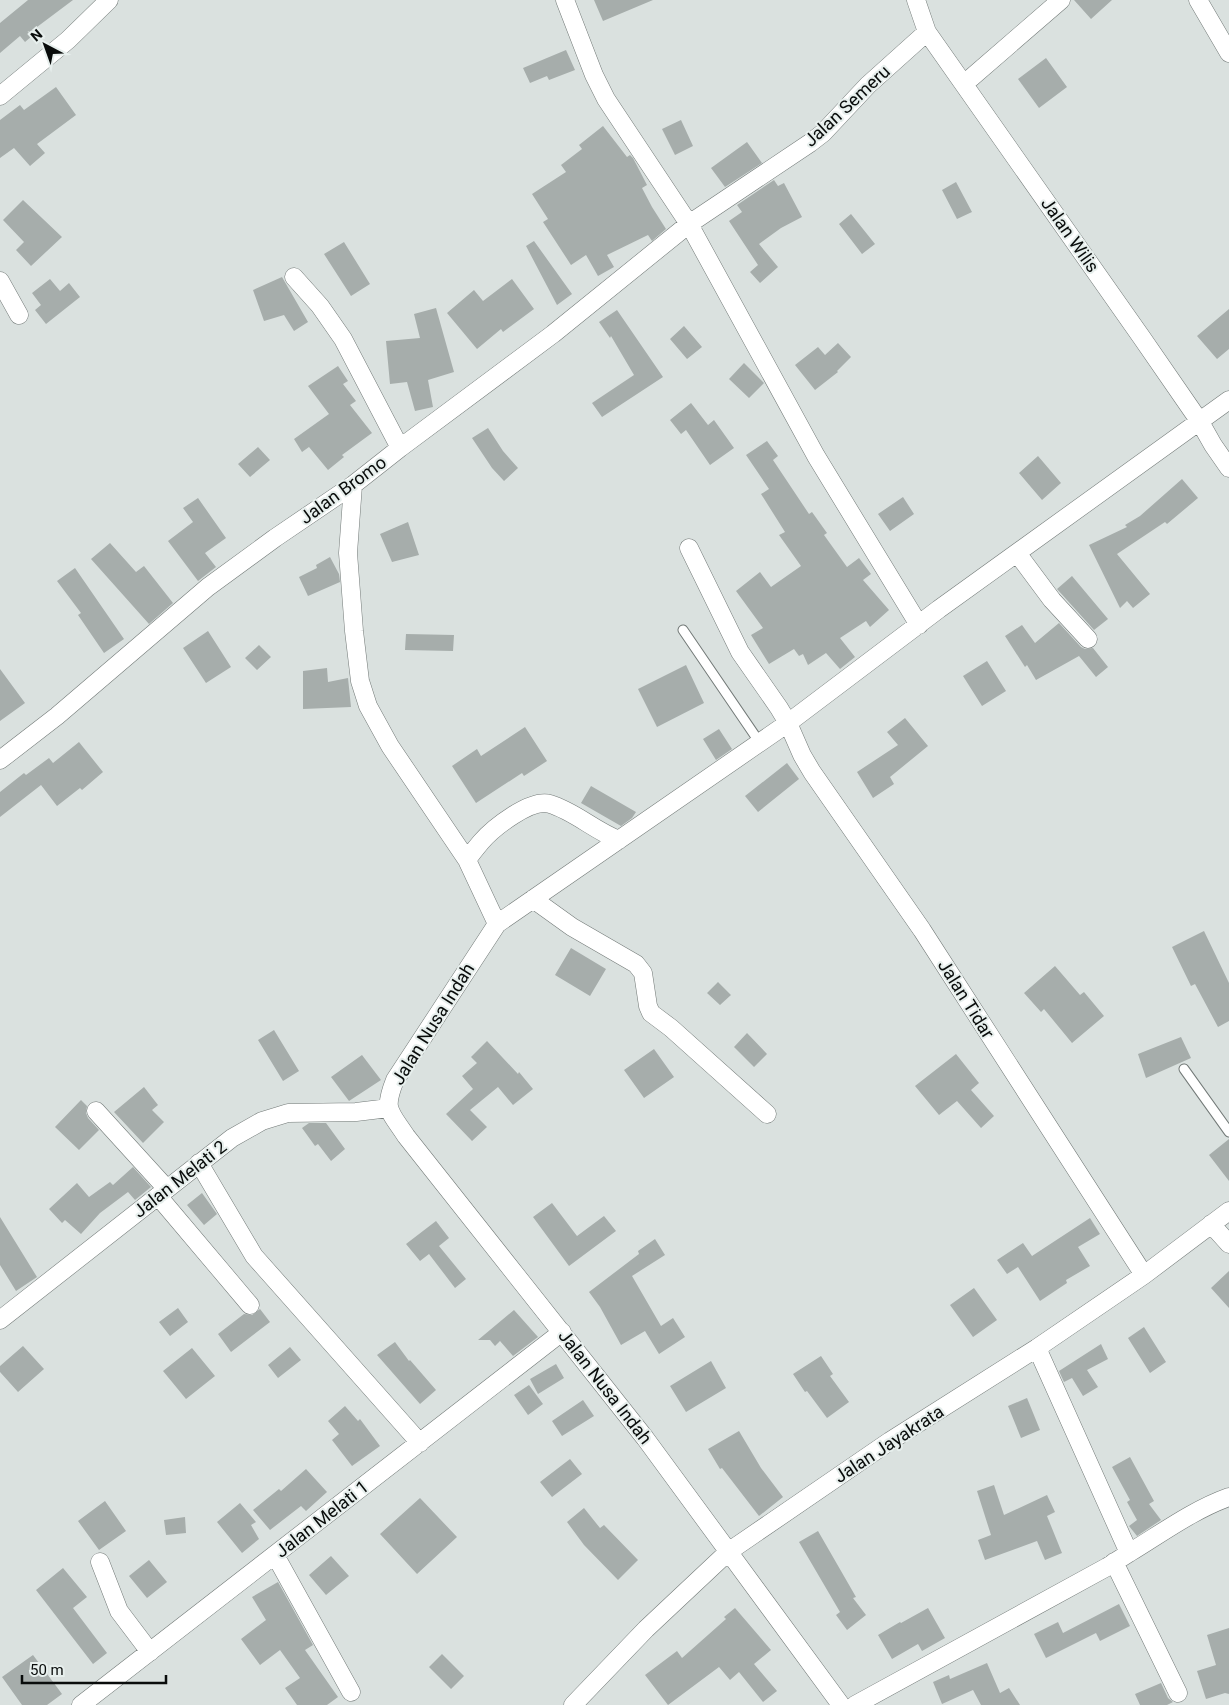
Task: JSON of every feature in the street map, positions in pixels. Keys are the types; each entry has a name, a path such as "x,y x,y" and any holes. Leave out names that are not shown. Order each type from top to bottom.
{"street":[{"path":"0,96 68,40 109,0"},
{"path":"565,0 594,75 606,99 689,224 816,456 919,625"},
{"name":"Jalan Wilis","path":"916,0 927,32 1200,422 1229,468"},
{"path":"964,84 1061,0"},
{"path":"1198,0 1229,53"},
{"name":"Jalan Semeru","path":"689,224 810,143 868,85 927,32"},
{"name":"Jalan Bromo","path":"0,760 58,716 208,587 353,484 553,334 689,224"},
{"path":"294,277 320,306 339,332 400,448"},
{"path":"0,281 19,315"},
{"path":"353,484 348,553 360,681 368,706 390,746 466,860 497,924 788,723 1017,553 1229,400"},
{"name":"Jalan Tidar","path":"689,548 740,652 779,708 812,772 922,930 1144,1275"},
{"path":"1017,553 1052,600 1088,639"},
{"path":"466,860 482,841 505,820 538,804 549,803 605,835 618,840"},
{"path":"533,899 572,927 636,964 643,973 651,1014 677,1034 767,1114"},
{"name":"Jalan Nusa Indah","path":"497,924 395,1080 388,1098 389,1108 406,1136 645,1438 841,1705"},
{"name":"Jalan Melati 2","path":"0,1320 232,1138 262,1122 288,1113 356,1112 389,1108"},
{"path":"96,1111 250,1305"},
{"path":"199,1164 254,1256 420,1443"},
{"name":"Jalan Jayakrata","path":"573,1705 646,1629 728,1552 890,1441 1037,1348 1144,1275 1229,1211"},
{"path":"1211,1224 1229,1244"},
{"name":"Jalan Melati 1","path":"81,1705 562,1332"},
{"path":"1037,1348 1178,1693"},
{"path":"855,1705 1122,1558 1192,1514 1229,1497"},
{"path":"275,1555 351,1692"},
{"path":"100,1562 119,1611 150,1652"}],"lane":[{"path":"683,630 760,743"},
{"path":"1184,1069 1229,1132"}],"building":[{"path":"28,0 73,0 37,27 39,30 25,42 20,36 0,53 0,23"},
{"path":"594,0 653,0 603,21"},
{"path":"1074,0 1112,0 1091,19"},
{"path":"566,50 575,70 549,80 547,76 530,83 523,68"},
{"path":"1046,58 1067,87 1039,108 1018,79"},
{"path":"56,87 76,115 37,144 45,153 30,166 14,148 0,158 0,120 20,105 24,110"},
{"path":"681,120 693,146 675,155 662,129"},
{"path":"603,126 627,157 630,155 633,158 647,185 642,188 666,229 652,241 648,235 607,255 614,267 598,276 586,255 571,265 543,222 548,219 532,194 566,172 561,165 582,149 579,145"},
{"path":"747,142 762,163 725,187 711,168"},
{"path":"774,180 778,186 784,183 802,217 781,228 759,244 778,267 760,283 750,272 758,265 729,221 742,212 737,205"},
{"path":"956,182 972,212 957,219 942,190"},
{"path":"23,200 62,237 31,266 16,250 24,242 3,220"},
{"path":"851,214 875,244 862,254 839,224"},
{"path":"534,241 572,294 557,305 526,246"},
{"path":"344,242 370,284 351,296 324,254"},
{"path":"282,277 308,322 294,331 284,315 264,321 253,290"},
{"path":"50,279 60,291 69,283 80,297 46,324 35,310 41,305 32,293"},
{"path":"512,279 534,309 503,332 501,329 477,349 447,313 474,290 483,301"},
{"path":"436,308 454,372 428,380 433,407 415,411 407,382 390,384 386,341 420,338 414,314"},
{"path":"1229,309 1229,349 1217,359 1197,336"},
{"path":"617,310 663,377 602,417 592,403 634,375 611,336 610,338 599,322"},
{"path":"684,326 702,347 687,359 670,339"},
{"path":"838,343 851,357 838,372 815,390 795,365 818,347 825,355"},
{"path":"744,363 764,383 749,398 729,379"},
{"path":"338,366 348,381 343,384 356,401 350,405 372,433 342,455 344,457 328,470 309,447 302,452 294,439 329,414 308,386"},
{"path":"691,403 708,425 714,420 734,448 710,465 686,430 681,434 670,420"},
{"path":"488,428 503,451 518,468 504,481 492,468 472,438"},
{"path":"767,441 778,456 773,460 809,514 812,512 827,533 824,535 847,567 859,558 871,574 863,580 889,610 870,627 866,621 840,638 855,657 840,669 826,653 808,665 803,654 799,656 794,649 769,664 751,635 763,628 736,591 760,572 771,587 801,566 779,535 785,532 761,494 769,489 746,455"},
{"path":"258,447 270,460 250,477 238,464"},
{"path":"1038,456 1061,483 1042,500 1019,473"},
{"path":"1182,479 1198,498 1167,524 1165,522 1117,554 1150,594 1133,608 1127,601 1120,608 1089,545 1127,527 1125,525 1140,516"},
{"path":"903,497 914,514 890,531 878,514"},
{"path":"198,498 226,538 205,553 216,567 198,581 168,541 193,522 183,508"},
{"path":"408,522 419,555 392,562 380,534"},
{"path":"110,543 136,572 144,566 173,603 149,624 91,559"},
{"path":"330,557 339,574 340,582 308,596 299,577 317,568 316,565"},
{"path":"75,568 124,639 104,653 78,615 81,613 57,581"},
{"path":"1072,576 1108,619 1094,630 1057,589"},
{"path":"1059,623 1081,647 1085,649 1093,648 1108,667 1096,677 1079,656 1036,680 1027,665 1025,667 1005,636 1022,625 1035,643"},
{"path":"208,631 231,667 206,683 183,648"},
{"path":"406,634 454,635 453,651 405,650"},
{"path":"259,645 271,657 257,670 245,658"},
{"path":"987,661 1006,691 982,706 963,676"},
{"path":"686,665 704,703 657,727 638,689"},
{"path":"327,668 328,682 348,678 351,707 303,709 303,671"},
{"path":"0,669 25,703 0,721"},
{"path":"905,718 928,746 890,777 894,784 873,798 857,772 898,745 887,732"},
{"path":"525,727 547,761 524,776 522,773 476,803 452,766 477,749 481,756"},
{"path":"719,729 732,749 716,760 703,739"},
{"path":"79,742 103,772 82,790 80,788 57,806 41,785 0,817 0,792 24,773 26,775 49,758 53,763"},
{"path":"787,763 799,779 758,812 745,796"},
{"path":"591,786 636,812 632,818 621,826 581,803"},
{"path":"1204,931 1229,983 1229,1021 1218,1027 1195,984 1191,986 1172,947"},
{"path":"571,948 606,969 590,996 555,975"},
{"path":"1055,966 1080,995 1084,992 1104,1016 1072,1043 1044,1009 1041,1012 1024,993"},
{"path":"718,982 731,995 720,1005 707,993"},
{"path":"274,1030 299,1071 283,1081 258,1040"},
{"path":"747,1033 767,1054 754,1067 734,1047"},
{"path":"1181,1037 1191,1058 1146,1078 1138,1054"},
{"path":"487,1041 518,1074 519,1072 533,1089 513,1105 498,1087 470,1110 487,1127 472,1141 446,1114 473,1089 462,1076 477,1063 471,1057"},
{"path":"654,1049 674,1077 644,1098 624,1070"},
{"path":"956,1054 979,1083 971,1090 994,1116 981,1128 957,1101 939,1115 915,1086"},
{"path":"362,1055 381,1080 349,1101 331,1077"},
{"path":"144,1087 158,1105 152,1110 164,1122 143,1143 114,1112"},
{"path":"81,1100 87,1106 86,1113 88,1118 99,1130 79,1150 55,1127"},
{"path":"309,1123 326,1123 345,1149 331,1161 318,1144 315,1146 302,1128"},
{"path":"1229,1139 1229,1181 1209,1155"},
{"path":"133,1167 151,1187 135,1200 128,1192 100,1213 81,1234 65,1220 62,1223 49,1209 77,1183 89,1197 110,1182 113,1185"},
{"path":"202,1193 217,1214 204,1225 187,1205"},
{"path":"552,1203 577,1236 604,1216 616,1231 569,1266 533,1217"},
{"path":"0,1217 37,1277 16,1291 0,1265"},
{"path":"1090,1218 1100,1234 1078,1247 1090,1266 1066,1280 1067,1283 1040,1301 1018,1267 1007,1274 997,1260 1023,1243 1032,1256"},
{"path":"436,1221 449,1238 439,1246 466,1279 455,1288 429,1254 420,1261 406,1244"},
{"path":"655,1239 665,1255 632,1276 661,1326 673,1318 685,1337 659,1354 645,1331 621,1345 600,1307 589,1292 639,1254 638,1251"},
{"path":"1229,1271 1229,1308 1211,1288"},
{"path":"974,1288 997,1320 973,1337 950,1305"},
{"path":"178,1308 188,1322 170,1336 159,1322"},
{"path":"260,1309 270,1322 231,1352 218,1334 244,1314 252,1315"},
{"path":"514,1310 538,1337 513,1356 500,1341 495,1346 490,1340 478,1340"},
{"path":"1144,1327 1166,1362 1150,1373 1128,1338"},
{"path":"395,1342 409,1361 436,1390 420,1404 377,1355"},
{"path":"1101,1344 1108,1359 1087,1370 1098,1387 1083,1396 1072,1378 1064,1382 1059,1371"},
{"path":"23,1346 44,1369 18,1392 0,1372 0,1366"},
{"path":"290,1347 301,1360 278,1378 268,1365"},
{"path":"192,1348 215,1376 186,1399 163,1371"},
{"path":"821,1356 833,1374 830,1376 849,1402 827,1418 807,1391 805,1392 793,1374"},
{"path":"711,1361 726,1388 686,1412 670,1386"},
{"path":"556,1364 564,1378 538,1394 530,1379"},
{"path":"529,1385 543,1404 528,1415 514,1395"},
{"path":"1027,1398 1040,1430 1021,1438 1008,1406"},
{"path":"583,1400 594,1416 562,1436 552,1421"},
{"path":"345,1406 358,1421 360,1419 380,1446 352,1466 332,1440 339,1434 328,1421"},
{"path":"739,1431 761,1468 783,1497 759,1516 722,1468 720,1469 708,1449"},
{"path":"1130,1457 1154,1501 1149,1504 1161,1520 1137,1536 1129,1526 1137,1520 1127,1502 1130,1500 1112,1467"},
{"path":"570,1459 582,1474 552,1497 540,1482"},
{"path":"306,1469 327,1492 306,1511 301,1506 270,1530 253,1510 279,1489 281,1491"},
{"path":"994,1485 1004,1515 1047,1495 1055,1512 1047,1516 1062,1553 1045,1560 1037,1541 985,1560 978,1540 991,1535 977,1491"},
{"path":"420,1498 457,1537 417,1574 380,1534"},
{"path":"105,1501 126,1531 99,1550 78,1521"},
{"path":"240,1503 256,1522 251,1525 259,1539 242,1553 217,1522"},
{"path":"584,1508 600,1528 604,1525 638,1560 618,1580 584,1545 567,1522"},
{"path":"185,1517 186,1533 166,1535 164,1520"},
{"path":"818,1531 856,1597 853,1598 866,1615 847,1630 836,1615 840,1612 799,1542"},
{"path":"331,1556 349,1576 326,1595 309,1575"},
{"path":"149,1560 167,1582 147,1598 129,1576"},
{"path":"63,1568 87,1597 73,1608 107,1653 93,1664 36,1590"},
{"path":"278,1582 313,1645 305,1650 338,1697 327,1705 297,1705 285,1688 300,1678 280,1650 260,1665 241,1639 266,1620 252,1597"},
{"path":"1119,1604 1130,1626 1100,1641 1096,1633 1046,1658 1034,1634 1058,1622 1063,1633"},
{"path":"735,1608 771,1650 754,1664 777,1691 763,1702 739,1672 730,1680 719,1667 668,1705 645,1675 677,1651 682,1658 726,1619 724,1617"},
{"path":"928,1608 945,1638 922,1651 918,1644 892,1659 878,1635"},
{"path":"1229,1628 1229,1694 1225,1693 1206,1699 1197,1671 1216,1665 1207,1635"},
{"path":"442,1654 464,1676 451,1689 429,1667"},
{"path":"33,1655 62,1694 47,1705 22,1705 2,1677"},
{"path":"987,1663 1000,1693 1009,1688 1020,1705 981,1705 973,1690 942,1704 933,1682 949,1675 950,1679"},
{"path":"1161,1683 1168,1698 1173,1702 1167,1705 1140,1705 1135,1694"}]}
